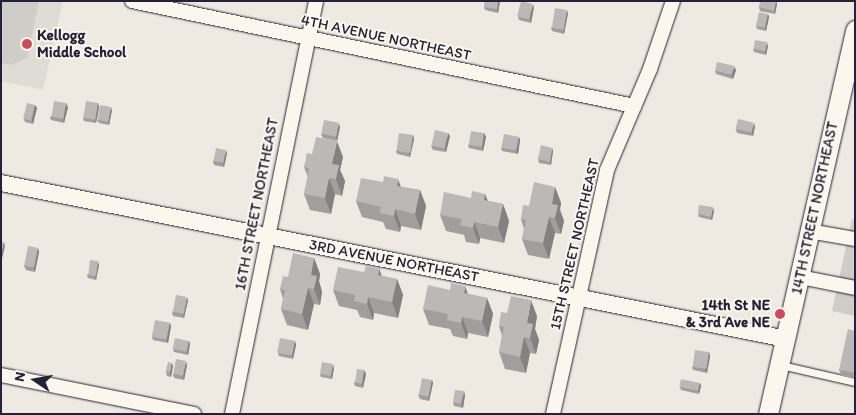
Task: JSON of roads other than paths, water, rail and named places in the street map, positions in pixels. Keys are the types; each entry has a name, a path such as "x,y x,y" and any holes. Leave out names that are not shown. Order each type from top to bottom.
{"main road":[{"name":"14TH STREET NORTHEAST","path":"768,414 787,339 809,231 850,76 855,30"}],"street":[{"name":"4TH AVENUE NORTHEAST","path":"132,1 634,106"},
{"name":"16TH STREET NORTHEAST","path":"232,414 316,1"},
{"name":"15TH STREET NORTHEAST","path":"553,414 608,170 673,1"},
{"name":"3RD AVENUE NORTHEAST","path":"1,183 787,339"},
{"path":"809,231 855,239"},
{"path":"800,277 855,288"},
{"path":"1,375 159,410 194,414"}],"lane":[{"path":"781,364 855,382"}],"place":[{"name":"Kellogg Middle School","path":"27,44"},
{"name":"14th St NE & 3rd Ave NE","path":"780,314"}]}
